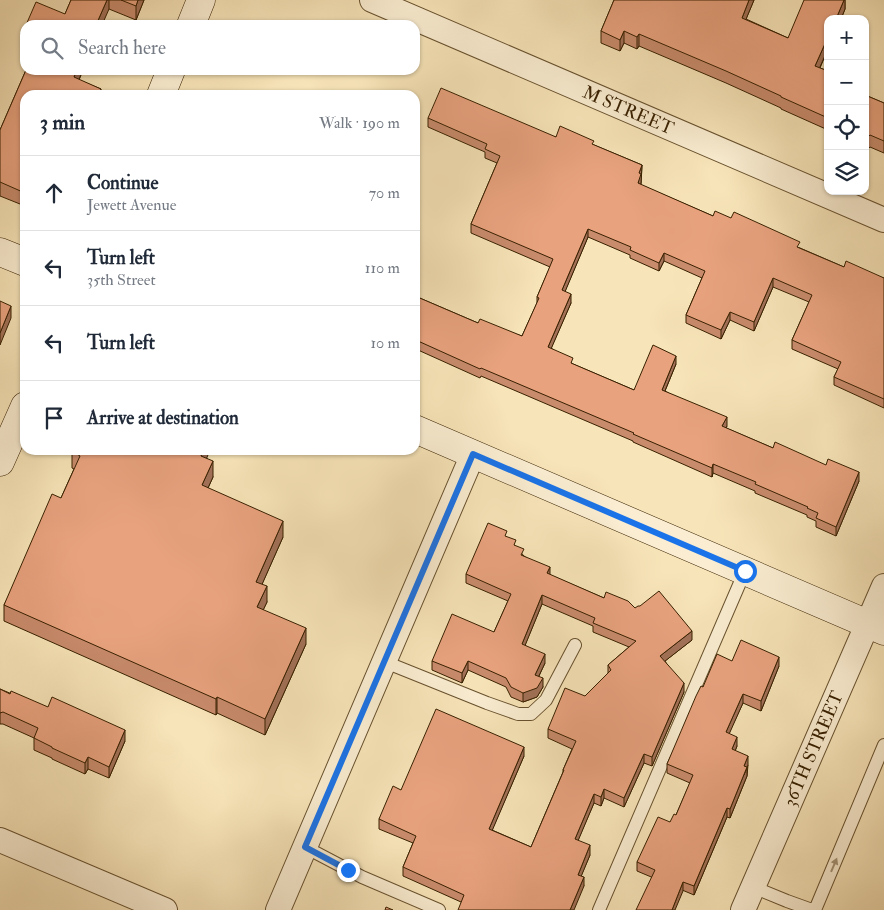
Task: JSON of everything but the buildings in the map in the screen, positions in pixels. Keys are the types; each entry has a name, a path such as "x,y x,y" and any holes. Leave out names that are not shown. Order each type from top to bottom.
{"street":[{"path":"193,20 202,0"},
{"name":"M STREET","path":"372,0 419,20"},
{"name":"M STREET","path":"420,21 884,220"},
{"path":"163,90 169,75"},
{"path":"0,252 20,260"},
{"path":"0,462 20,417"},
{"path":"420,431 876,627"},
{"path":"278,910 473,454"},
{"name":"36TH STREET","path":"743,910 876,627 884,586"},
{"path":"0,840 165,910"}],"lane":[{"path":"599,910 745,571"},
{"path":"385,662 487,703 518,714 531,714 546,700 575,646"},
{"path":"754,887 813,910 884,745"},
{"path":"305,847 362,878 439,910"}],"route":[{"path":"348,870 305,847 473,454 745,571"}]}
